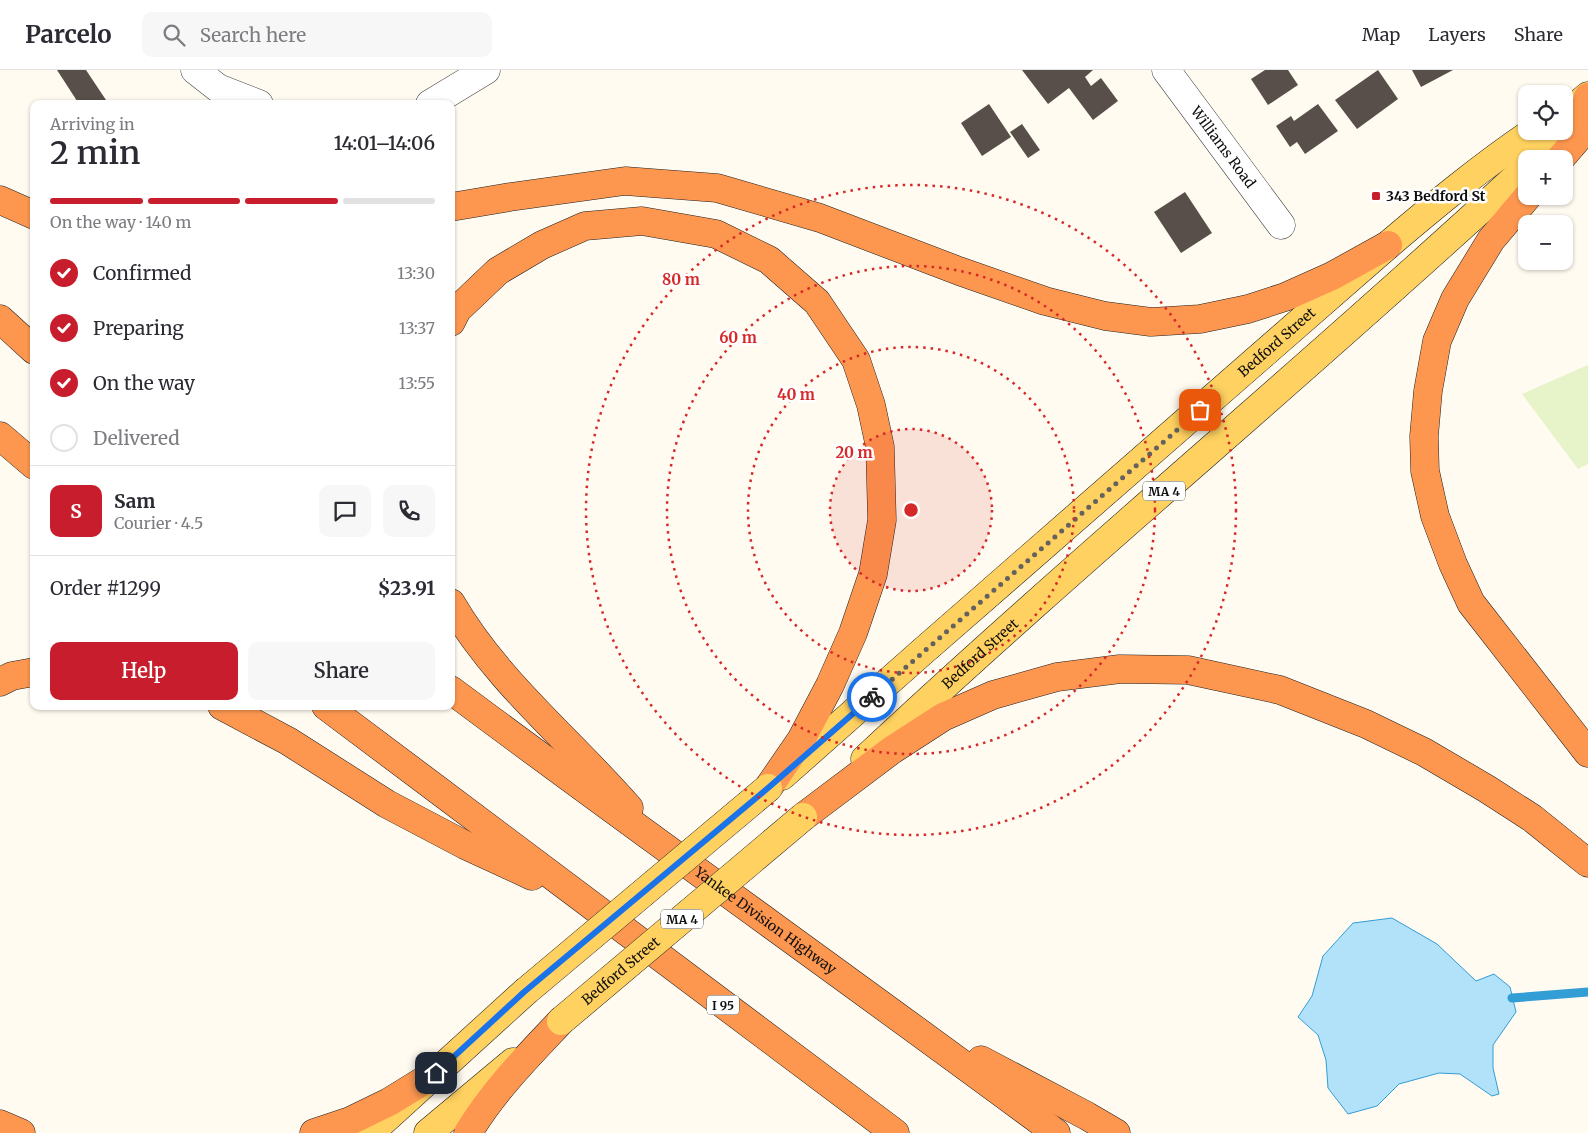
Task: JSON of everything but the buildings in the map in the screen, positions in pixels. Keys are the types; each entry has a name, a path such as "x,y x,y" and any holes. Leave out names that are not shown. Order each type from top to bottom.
{"highway":[{"path":"1568,150 1579,137 1573,116"},
{"path":"455,206 510,196 625,181 717,188 820,218 959,271 1045,301 1105,316 1151,322 1200,319 1248,309 1285,297 1332,276 1388,245"},
{"path":"0,200 30,213"},
{"path":"1520,205 1491,240 1455,299 1437,341 1427,400 1424,436 1425,471 1435,516 1453,564 1471,603 1588,753"},
{"path":"455,314 498,271 542,245 585,226 642,221 716,234 769,260 818,302 856,360 871,405 880,447 882,520 873,574 853,633 830,685 801,740 768,788"},
{"path":"0,319 30,346"},
{"path":"0,436 30,462"},
{"path":"455,610 466,630 502,676 604,779 659,844"},
{"path":"803,816 892,750 943,717 992,695 1057,677 1120,670 1188,670 1280,690 1366,724 1424,752 1487,789 1532,818 1588,863"},
{"path":"0,682 12,676 30,673"},
{"name":"Yankee Division Highway","path":"455,693 1056,1133"},
{"path":"230,710 288,741 386,804 465,845 578,896"},
{"name":"I 95","path":"331,710 878,1124 895,1133"},
{"path":"901,1019 1116,1133"},
{"path":"468,1133 492,1097 561,1021"},
{"path":"314,1133 350,1121 389,1102 436,1073"},
{"path":"0,1124 21,1133"}],"main road":[{"name":"Bedford Street","path":"370,1133 524,992 848,719 922,652 1388,245 1444,197 1521,140"},
{"path":"1543,150 1551,140"},
{"name":"Bedford Street","path":"428,1133 803,816 1002,634 1380,302 1518,175"}],"street":[{"path":"195,70 218,88 249,100"},
{"path":"437,100 486,70"},
{"name":"Williams Road","path":"1166,70 1280,225"}],"green space":[{"path":"1588,365 1588,464 1578,469 1522,394"}],"water":[{"path":"1392,918 1437,944 1476,981 1494,974 1510,987 1516,1012 1493,1045 1493,1068 1499,1094 1492,1096 1460,1074 1439,1073 1399,1084 1377,1106 1348,1114 1328,1088 1326,1060 1318,1035 1298,1017 1312,996 1323,956 1353,923"}],"waterway":[{"path":"1512,998 1588,992"}],"way so far":[{"path":"872,697 1200,410"}],"place":[{"name":"343 Bedford St","path":"1376,196"}],"route":[{"path":"436,1073 524,992 768,788 872,697"}]}
